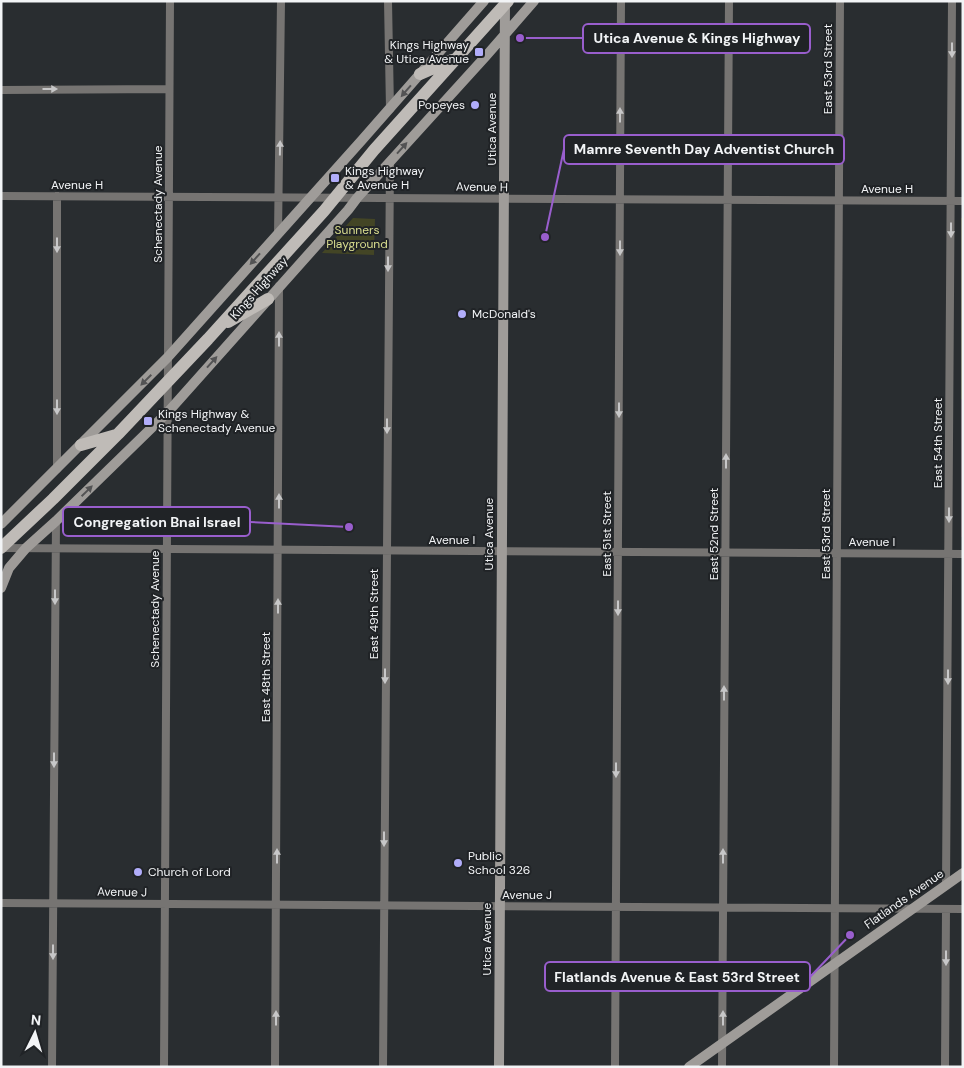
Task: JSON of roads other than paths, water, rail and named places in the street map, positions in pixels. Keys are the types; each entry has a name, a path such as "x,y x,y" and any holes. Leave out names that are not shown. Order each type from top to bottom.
{"main road":[{"name":"Kings Highway","path":"1,548 118,434 219,327 506,2"},
{"path":"420,74 457,58"},
{"path":"219,327 268,299"},
{"path":"80,445 118,434"}],"street":[{"name":"Schenectady Avenue","path":"164,1067 170,1"},
{"path":"278,234 280,197 281,1"},
{"path":"388,1 390,109"},
{"name":"Kings Highway","path":"1,524 168,357 484,1"},
{"name":"Kings Highway","path":"1,588 9,568 26,548 168,412 534,1"},
{"name":"East 51st Street","path":"614,1067 621,1"},
{"name":"East 52nd Street","path":"722,1067 729,1"},
{"name":"East 53rd Street","path":"834,1067 840,1"},
{"name":"East 54th Street","path":"946,885 952,1"},
{"name":"Utica Avenue","path":"499,1067 506,2"},
{"path":"1,90 169,88"},
{"name":"East 49th Street","path":"383,1067 390,162"},
{"name":"Avenue H","path":"1,196 963,201"},
{"path":"56,469 57,196"},
{"name":"East 48th Street","path":"275,1067 279,286"},
{"path":"52,1067 56,521"},
{"name":"Avenue I","path":"1,548 963,554"},
{"name":"Flatlands Avenue","path":"689,1067 963,873"},
{"name":"Avenue J","path":"1,903 963,909"},
{"path":"945,1067 946,909"}],"place":[{"name":"Utica Avenue & Kings Highway","path":"520,38"},
{"name":"Kings Highway & Utica Avenue","path":"479,52"},
{"name":"Popeyes","path":"475,105"},
{"name":"Kings Highway & Avenue H","path":"335,178"},
{"name":"Mamre Seventh Day Adventist Church","path":"545,237"},
{"name":"McDonald's","path":"462,314"},
{"name":"Kings Highway & Schenectady Avenue","path":"148,421"},
{"name":"Congregation Bnai Israel","path":"349,527"},
{"name":"Public School 326","path":"458,863"},
{"name":"Church of Lord","path":"138,872"},
{"name":"Flatlands Avenue & East 53rd Street","path":"850,935"}],"park label":[{"name":"Sunners Playground","path":"357,237"}]}
